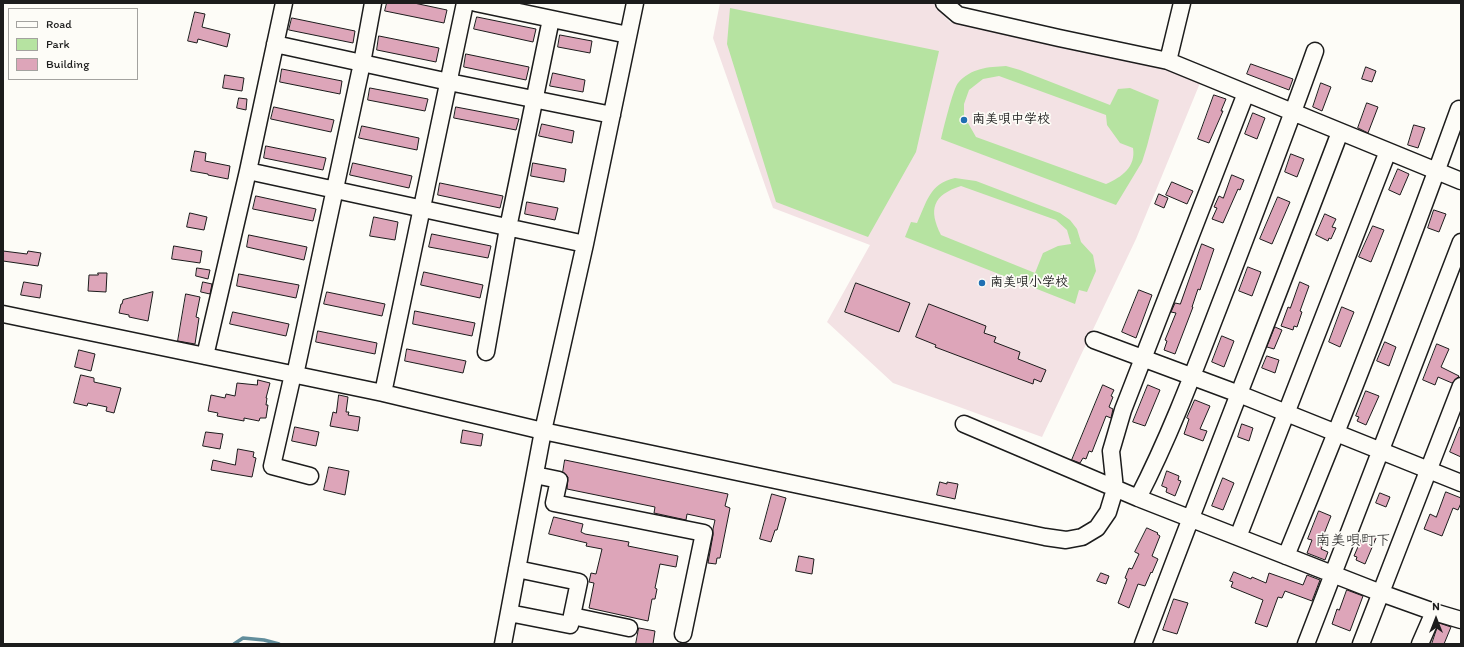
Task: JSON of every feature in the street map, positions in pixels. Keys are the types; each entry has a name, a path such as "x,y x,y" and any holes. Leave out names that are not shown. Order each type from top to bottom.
{"street":[{"path":"205,356 248,171 284,3"},
{"path":"310,476 272,466 335,190 373,3"},
{"path":"383,393 465,3"},
{"path":"476,3 628,35"},
{"path":"503,644 543,431 585,244 635,3"},
{"path":"944,3 958,15 1168,61 1461,181"},
{"path":"1168,61 1182,3"},
{"path":"486,352 508,228 551,19"},
{"path":"275,44 449,82 612,115"},
{"path":"1138,498 1156,464 1192,377 1293,112 1315,50"},
{"path":"3,314 383,393 543,431 961,520 1066,540 1082,537 1097,528 1108,512 1115,489 1110,451 1123,410 1246,93"},
{"path":"1286,556 1336,434 1437,171 1459,109"},
{"path":"1143,644 1340,132"},
{"path":"1238,537 1388,151"},
{"path":"248,171 422,210 585,244"},
{"path":"1306,644 1461,242"},
{"path":"1094,340 1239,394 1380,452 1461,483"},
{"path":"1361,644 1461,386"},
{"path":"964,424 1115,489 1190,519 1381,593 1461,620"},
{"path":"534,475 559,480 554,503 704,533 683,634"},
{"path":"508,617 570,625 579,582 517,569"},
{"path":"1420,644 1434,612"},
{"path":"572,616 629,628"},
{"path":"508,617 510,644"}],"shaded area":[{"name":"南美唄中学校","path":"720,3 934,3 950,22 1166,68 1200,83 1136,239 1042,437 893,383 827,322 870,245 773,208 713,38"}],"green space":[{"path":"730,8 939,51 916,152 868,237 776,202 727,44"},
{"path":"1006,66 1110,105 1118,89 1130,88 1159,100 1142,162 1116,205 941,139 951,101 958,83 974,71","holes":["999,76 1106,115 1107,125 1120,143 1133,148 1130,166 1122,175 1106,184 976,137 964,116 964,104 969,90 983,79"]},
{"path":"955,178 976,181 1060,213 1070,220 1077,229 1081,242 1093,255 1096,271 1087,292 1079,290 1075,304 905,237 911,222 917,223 934,189 946,181","holes":["961,186 1056,220 1067,230 1071,244 1058,246 1043,253 1035,273 941,235 937,226 934,210 939,199 944,194"]}],"building":[{"path":"387,3 414,3 447,10 444,23 385,11"},
{"path":"195,12 205,14 202,27 230,34 227,47 198,39 197,43 188,41"},
{"path":"477,17 536,29 533,42 474,29"},
{"path":"292,18 355,31 353,43 289,30"},
{"path":"560,35 592,41 590,53 558,47"},
{"path":"379,36 439,48 436,62 377,50"},
{"path":"466,54 529,67 526,80 464,67"},
{"path":"1251,64 1293,79 1289,90 1247,74"},
{"path":"1366,67 1376,71 1372,82 1362,79"},
{"path":"282,69 342,81 340,94 280,82"},
{"path":"553,73 585,80 583,92 550,86"},
{"path":"225,75 244,78 242,91 223,88"},
{"path":"1321,83 1331,87 1322,111 1313,107"},
{"path":"370,88 428,99 425,111 368,100"},
{"path":"1214,95 1226,99 1221,111 1223,111 1209,143 1198,139"},
{"path":"239,98 247,99 246,110 237,108"},
{"path":"1367,103 1378,107 1368,133 1358,128"},
{"path":"274,107 334,120 331,132 271,119"},
{"path":"456,107 519,119 516,130 454,118"},
{"path":"1253,113 1265,118 1257,139 1245,134"},
{"path":"542,124 574,131 572,143 539,136"},
{"path":"1414,125 1425,128 1418,148 1408,145"},
{"path":"362,126 419,138 417,150 359,138"},
{"path":"266,146 326,158 323,170 264,158"},
{"path":"195,151 206,153 205,161 230,166 228,179 191,171"},
{"path":"1291,154 1304,159 1297,177 1285,172"},
{"path":"353,163 412,176 409,188 350,175"},
{"path":"533,163 566,169 564,182 531,176"},
{"path":"1398,169 1409,174 1400,195 1389,190"},
{"path":"1232,175 1244,180 1240,190 1238,189 1223,223 1212,219 1217,208 1214,207 1219,196 1223,198"},
{"path":"1172,182 1193,191 1187,204 1166,195"},
{"path":"440,183 503,196 500,208 438,195"},
{"path":"1159,194 1168,198 1164,208 1155,204"},
{"path":"256,196 316,209 313,221 253,209"},
{"path":"1278,197 1290,202 1272,244 1260,239"},
{"path":"527,202 558,208 555,220 525,214"},
{"path":"1434,210 1446,214 1439,232 1428,228"},
{"path":"190,213 207,217 204,230 187,227"},
{"path":"1325,214 1336,219 1332,227 1336,228 1331,239 1329,238 1328,241 1316,235"},
{"path":"374,217 398,222 395,240 370,236"},
{"path":"1373,226 1384,230 1371,262 1359,257"},
{"path":"432,234 491,246 488,258 429,247"},
{"path":"249,235 307,247 304,260 247,247"},
{"path":"1202,244 1214,249 1175,354 1164,350 1167,341 1165,340 1176,313 1171,312 1175,303 1180,304"},
{"path":"174,246 202,251 200,263 172,259"},
{"path":"3,251 27,254 28,251 41,253 38,266 3,261"},
{"path":"1248,267 1261,272 1252,296 1239,291"},
{"path":"197,268 210,270 208,279 196,276"},
{"path":"424,272 483,285 480,298 421,285"},
{"path":"98,273 107,273 106,292 88,291 89,275 98,275"},
{"path":"239,274 299,285 296,298 237,286"},
{"path":"24,282 42,285 40,298 21,295"},
{"path":"203,282 212,284 210,294 201,292"},
{"path":"1300,282 1309,286 1300,311 1302,312 1297,327 1294,326 1293,330 1281,326"},
{"path":"856,283 910,303 899,332 845,312"},
{"path":"1139,290 1152,295 1136,338 1122,332"},
{"path":"153,292 148,321 119,313 123,300"},
{"path":"327,292 385,304 382,316 324,304"},
{"path":"186,294 200,297 196,317 199,318 195,344 178,341"},
{"path":"929,304 986,326 984,333 996,337 994,342 1020,352 1018,359 1046,370 1041,382 1034,379 1033,384 935,347 936,345 916,337"},
{"path":"1342,307 1354,312 1340,347 1329,342"},
{"path":"415,311 475,323 472,336 413,324"},
{"path":"233,312 289,324 286,336 230,324"},
{"path":"1275,327 1282,330 1274,349 1267,347"},
{"path":"318,331 377,343 375,354 316,342"},
{"path":"1222,336 1234,341 1224,367 1212,362"},
{"path":"1385,342 1396,347 1389,366 1377,361"},
{"path":"1437,344 1449,349 1441,367 1459,376 1452,383 1438,377 1435,385 1423,380"},
{"path":"407,349 466,361 463,373 405,361"},
{"path":"79,350 95,354 91,371 75,367"},
{"path":"1267,356 1279,360 1275,373 1262,368"},
{"path":"81,375 94,378 94,382 121,388 114,413 106,411 107,407 88,403 87,406 74,403"},
{"path":"258,380 270,383 266,398 266,405 268,405 266,418 260,418 259,421 244,418 244,421 217,416 218,413 208,411 211,395 225,398 226,394 235,396 237,383 257,385"},
{"path":"1103,385 1114,390 1109,407 1113,409 1111,418 1106,416 1092,452 1089,451 1086,459 1083,458 1080,463 1072,460"},
{"path":"1148,385 1160,390 1145,426 1133,422"},
{"path":"1366,391 1379,396 1366,425 1357,421 1359,417 1356,416"},
{"path":"339,395 348,397 346,412 349,412 348,415 360,417 358,431 330,426 333,412 336,413"},
{"path":"1195,400 1210,406 1200,429 1207,431 1203,441 1184,434 1189,419 1187,418"},
{"path":"1242,424 1253,428 1249,441 1238,437"},
{"path":"295,427 319,432 316,446 292,441"},
{"path":"1461,427 1461,457 1450,452"},
{"path":"463,430 483,434 481,446 461,443"},
{"path":"206,432 223,434 220,449 203,446"},
{"path":"238,449 254,452 253,457 256,458 252,477 211,470 213,460 235,465"},
{"path":"565,460 728,494 725,506 730,508 720,558 717,558 716,564 708,563 715,520 687,514 686,520 654,513 655,507 567,489 568,477 563,472"},
{"path":"329,467 349,471 345,495 324,490"},
{"path":"1167,471 1179,476 1178,480 1181,481 1175,496 1166,492 1167,488 1162,486"},
{"path":"1223,478 1234,483 1223,510 1212,506"},
{"path":"940,482 947,484 947,482 958,484 955,499 937,495"},
{"path":"1446,492 1461,498 1461,503 1458,510 1453,508 1442,536 1424,529 1430,514 1436,517"},
{"path":"1380,493 1390,497 1386,507 1376,503"},
{"path":"772,494 786,498 777,530 775,530 771,542 760,539"},
{"path":"1319,511 1331,516 1320,544 1323,545 1321,549 1328,552 1325,560 1307,553 1312,540 1308,539"},
{"path":"554,517 583,524 581,532 585,534 629,542 628,546 678,556 676,567 660,564 655,588 657,589 655,599 652,599 648,621 589,608 594,583 589,582 591,573 596,574 602,549 586,546 587,543 549,534"},
{"path":"1147,528 1158,533 1157,534 1160,536 1152,556 1158,559 1145,586 1138,584 1129,608 1118,603 1127,579 1125,578 1129,568 1132,569 1139,554 1135,552"},
{"path":"1368,534 1376,538 1365,564 1356,560 1357,557 1354,556 1363,535 1366,537"},
{"path":"799,556 814,559 812,574 796,571"},
{"path":"1234,572 1266,583 1269,573 1303,585 1307,575 1320,580 1312,601 1285,591 1282,598 1278,597 1267,627 1255,623 1263,600 1231,587 1233,582 1230,581"},
{"path":"1101,573 1109,576 1106,584 1097,581"},
{"path":"1347,590 1363,596 1350,631 1332,624 1337,609 1339,610"},
{"path":"1174,599 1188,603 1177,634 1163,630"},
{"path":"1439,623 1451,627 1444,644 1432,644"},
{"path":"639,628 655,631 653,644 636,644"}],"waterway":[{"path":"234,644 243,638 264,640 279,644"}],"place":[{"name":"南美唄中学校","path":"964,120"},
{"name":"南美唄小学校","path":"982,283"}],"district":[{"name":"南美唄町下","path":"1353,541"}]}
